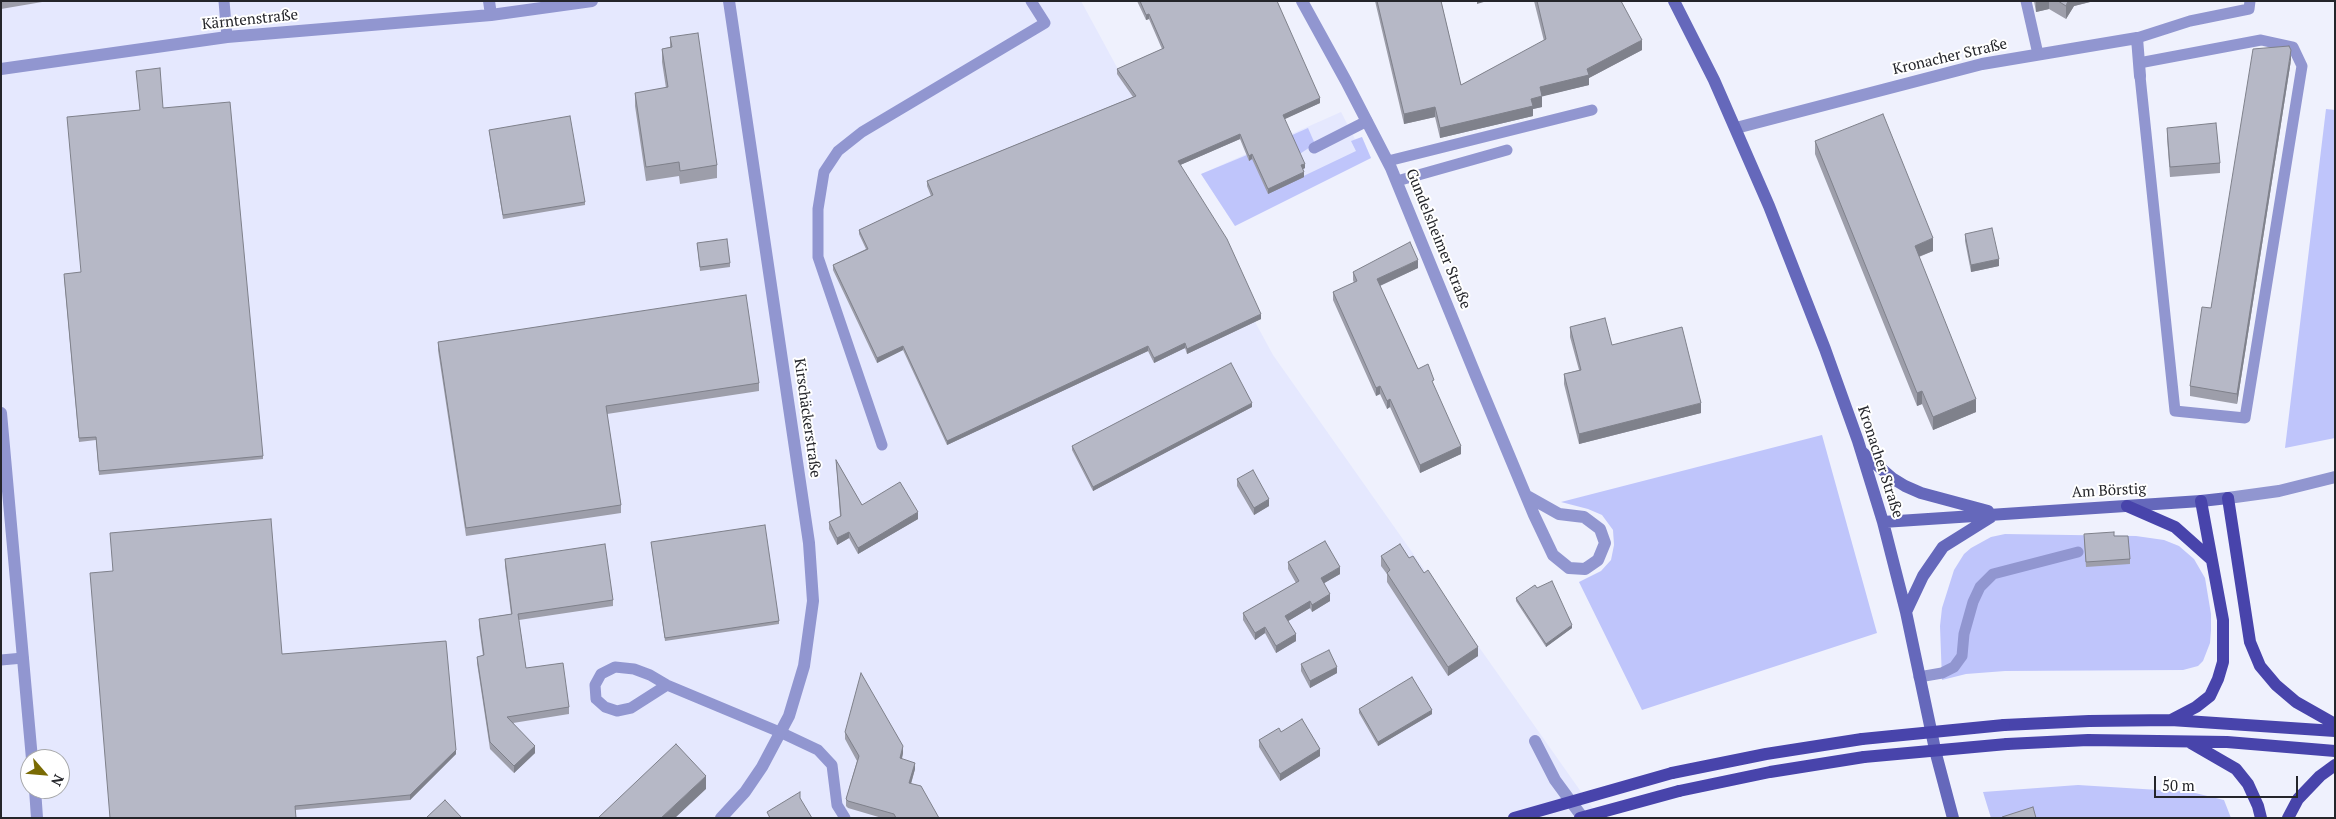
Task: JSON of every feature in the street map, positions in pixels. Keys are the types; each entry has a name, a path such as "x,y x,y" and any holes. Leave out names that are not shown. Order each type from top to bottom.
{"main road":[{"path":"2228,498 2250,642 2260,666 2276,685 2296,702 2335,724"},
{"path":"2171,720 2196,707 2210,696 2223,662 2223,620 2202,502"},
{"path":"2127,506 2175,527 2212,560"},
{"path":"1514,818 1672,773 1766,754 1862,739 2004,725 2089,721 2171,720 2335,731"},
{"path":"1581,818 1679,791 1770,772 1864,757 2007,744 2088,740 2186,741 2335,750"},
{"path":"2186,741 2236,769 2248,784 2261,818"},
{"path":"2288,818 2298,799 2320,776 2335,765"}],"street":[{"path":"489,1 491,15"},
{"name":"Kärntenstraße","path":"1,69 227,37 491,15 592,1"},
{"name":"Kirschäckerstraße","path":"721,818 745,792 782,733 794,703 810,632 813,601 809,543 729,1"},
{"name":"Gundelsheimer Straße","path":"1302,1 1388,161 1527,496 1553,554 1569,568 1585,569 1598,560 1605,543 1600,528 1584,517 1559,514 1527,496"},
{"name":"Kronacher Straße","path":"1674,1 1714,80 1769,206 1825,349 1861,451 1883,522 1906,612 1919,678 1953,818"},
{"path":"2137,38 2140,70"},
{"name":"Kronacher Straße","path":"1736,128 1982,64 2137,38"},
{"path":"1,413 31,749"},
{"path":"1861,451 1892,478 1921,493 1998,514"},
{"name":"Am Börstig","path":"1883,522 2202,502 2279,491 2335,477"},
{"path":"1906,612 1923,576 1943,546 1974,526 1998,514"},
{"path":"1535,741 1555,780 1581,818"},
{"path":"36,799 37,818"}],"lane":[{"path":"224,1 227,37"},
{"path":"882,445 818,257 818,209 824,172 838,151 862,132 1045,23 1031,1"},
{"path":"2026,1 2038,54"},
{"path":"2137,38 2190,21 2249,9 2250,1"},
{"path":"2261,40 2293,47 2302,66 2245,418 2175,411 2140,70 2261,40"},
{"path":"1388,161 1592,110"},
{"path":"1314,148 1367,121"},
{"path":"1397,181 1506,150"},
{"path":"1919,678 1942,673 1954,667 1962,656 1964,634 1973,602 1980,587 1994,574 2078,552"},
{"path":"1,660 23,658"},
{"path":"667,685 631,708 617,711 605,707 596,699 594,685 601,674 615,667 634,669 818,750 832,765 837,805 845,818"}],"shaded area":[{"path":"1,1 1081,1 1273,355 1596,813 1581,818 1,818"},
{"path":"2326,109 2335,110 2335,438 2285,448"},
{"path":"1341,112 1355,139 1362,137 1371,158 1235,226 1201,174"},
{"path":"1308,128 1315,144 1298,155 1290,136"},
{"path":"1362,137 1371,158 1235,226 1201,174 1276,143 1268,193 1356,151 1351,141"},
{"path":"1822,435 1877,633 1642,710 1579,582 1601,571 1611,560 1614,545 1613,530 1602,515 1561,502"},
{"path":"2005,534 2136,536 2164,540 2179,546 2194,559 2205,578 2211,614 2211,630 2210,643 2203,661 2198,666 2183,670 2005,671 1966,674 1942,680 1940,626 1942,608 1954,570 1964,554 1971,548 1991,537"},
{"path":"2078,785 2191,792 2224,800 2231,818 1991,818 1983,792"}],"building":[{"path":"1140,1 1277,1 1320,98 1283,115 1305,164 1301,165 1304,172 1268,189 1252,154 1249,156 1240,134 1178,161 1227,239 1261,314 1187,349 1185,343 1154,358 1148,346 947,441 903,346 877,358 833,265 868,249 859,230 933,195 927,181 1136,96 1117,69 1164,48 1149,14 1146,15"},
{"path":"1377,1 1441,1 1461,85 1546,39 1537,1 1621,1 1642,40 1587,69 1589,75 1540,87 1542,96 1531,99 1533,106 1440,128 1435,107 1404,114"},
{"path":"2058,1 2068,1 2066,6"},
{"path":"698,33 717,165 680,171 679,162 646,167 635,93 668,87 662,49 672,47 670,37"},
{"path":"2289,46 2291,50 2237,394 2190,386 2202,307 2211,308 2253,49"},
{"path":"160,68 163,108 230,102 263,456 99,471 96,437 79,438 64,274 81,272 67,117 140,110 136,71"},
{"path":"1883,114 1933,238 1915,246 1976,399 1933,417 1922,391 1917,393 1815,141"},
{"path":"570,116 585,202 503,215 489,130"},
{"path":"2216,123 2220,163 2170,167 2167,128"},
{"path":"1992,228 1999,259 1971,265 1965,234"},
{"path":"727,239 730,263 700,267 697,243"},
{"path":"1410,242 1418,260 1377,279 1418,369 1428,364 1434,380 1432,381 1461,446 1420,465 1390,399 1387,401 1380,386 1376,388 1333,292 1357,281 1353,272"},
{"path":"746,295 759,383 606,406 621,505 466,528 438,342"},
{"path":"1605,318 1612,345 1682,327 1701,403 1579,434 1564,374 1581,370 1570,327"},
{"path":"1231,363 1252,403 1093,487 1072,446"},
{"path":"836,460 862,505 900,482 918,512 858,548 849,532 837,538 829,522 841,516"},
{"path":"1253,470 1269,499 1254,508 1237,479"},
{"path":"271,519 282,654 446,641 456,750 410,795 295,806 296,818 110,818 90,573 113,571 110,533"},
{"path":"765,525 779,621 665,638 651,542"},
{"path":"2114,532 2114,536 2128,536 2130,559 2086,562 2084,534"},
{"path":"1325,541 1340,567 1321,578 1330,594 1312,605 1310,601 1285,616 1296,634 1276,646 1265,627 1255,633 1243,613 1299,581 1288,562"},
{"path":"605,544 613,600 518,614 526,668 563,663 569,707 507,717 535,746 514,766 490,742 477,657 484,655 479,619 512,614 505,559"},
{"path":"1400,544 1409,558 1413,556 1424,573 1428,570 1478,647 1448,667 1387,573 1390,570 1381,556"},
{"path":"1552,581 1572,625 1546,644 1516,598 1535,585 1537,588"},
{"path":"1329,650 1337,667 1310,681 1301,664"},
{"path":"861,673 903,746 900,758 915,763 909,783 921,786 939,818 896,818 894,814 846,799 859,756 845,732"},
{"path":"1412,677 1432,710 1378,742 1359,709"},
{"path":"1302,719 1320,749 1280,774 1259,740 1279,728 1281,732"},
{"path":"676,744 706,776 661,818 598,818"},
{"path":"800,792 800,798 812,818 770,818 767,812"},
{"path":"445,800 462,818 426,818"},
{"path":"2033,807 2036,818 2002,817"}]}
